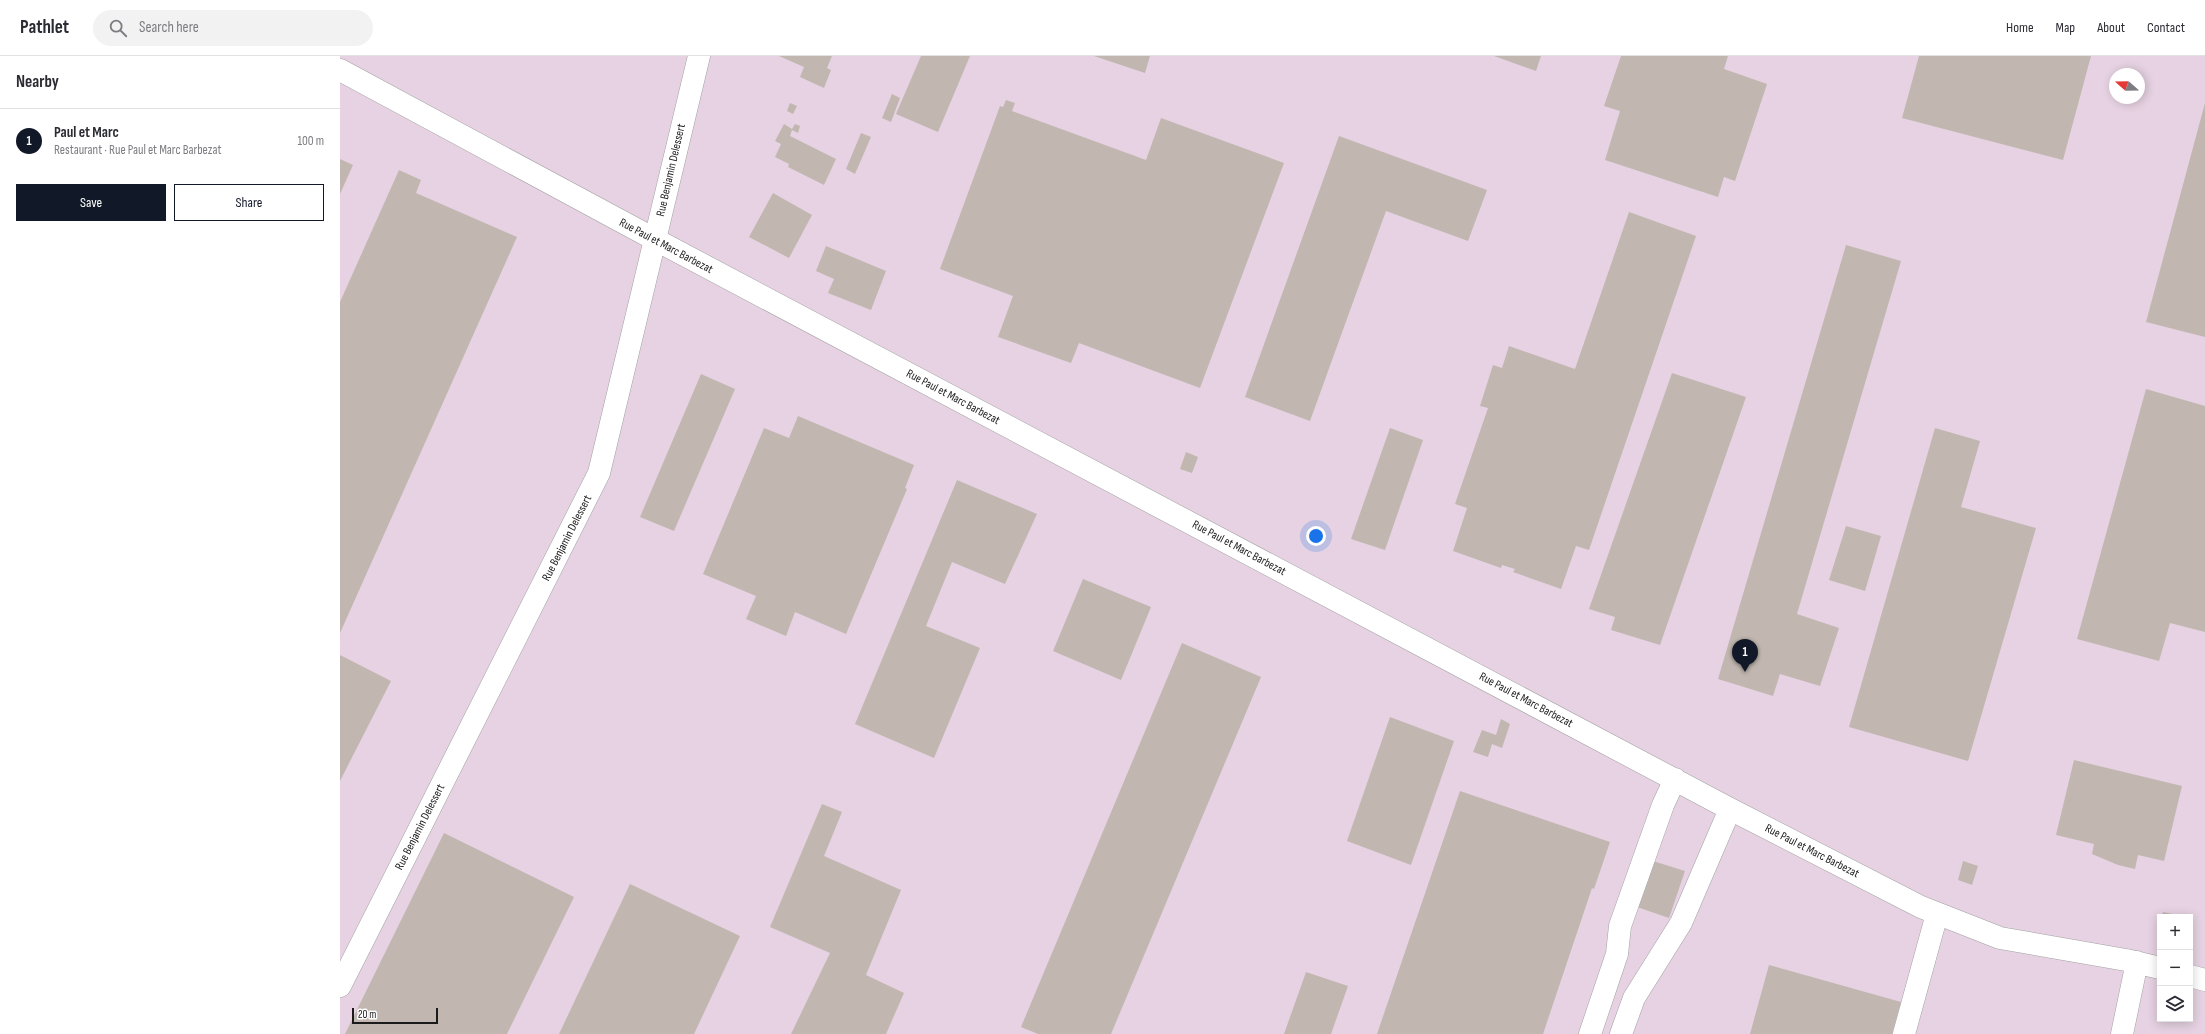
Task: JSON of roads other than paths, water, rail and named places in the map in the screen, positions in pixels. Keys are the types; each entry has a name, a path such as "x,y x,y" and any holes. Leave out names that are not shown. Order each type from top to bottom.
{"street":[{"name":"Rue Benjamin Delessert","path":"340,986 599,474 699,56"},
{"name":"Rue Paul et Marc Barbezat","path":"340,70 656,240 1730,809 1937,914 2000,938 2137,962 2157,967"},
{"path":"1590,1034 1617,954 1620,926 1663,805 1675,779"},
{"path":"1621,1034 1634,998 1680,923 1730,809"},
{"path":"1904,1034 1937,914"},
{"path":"2122,1034 2137,962"},
{"path":"2193,977 2205,980"}],"place":[{"name":"Paul et Marc","path":"1745,672"}]}
